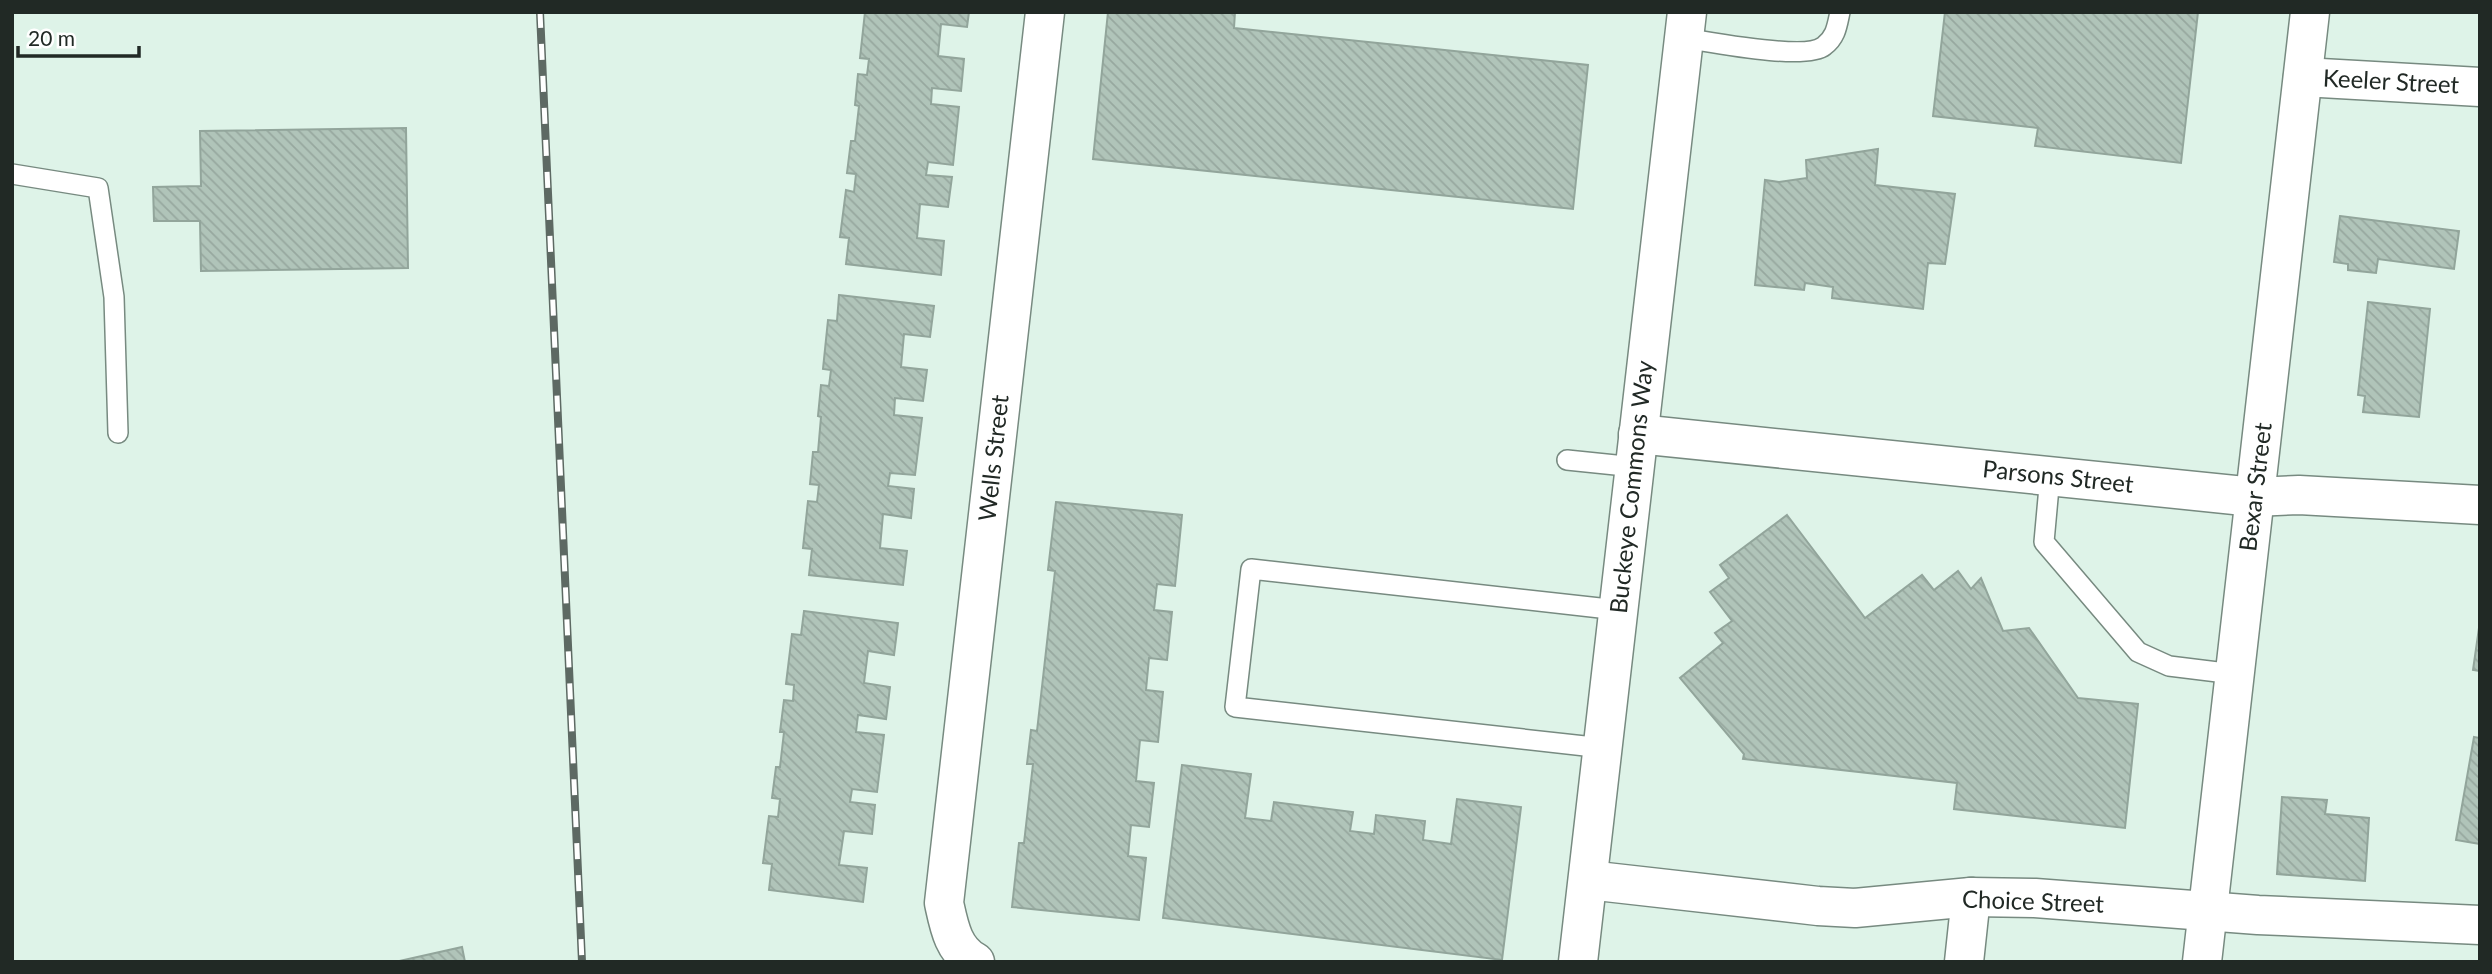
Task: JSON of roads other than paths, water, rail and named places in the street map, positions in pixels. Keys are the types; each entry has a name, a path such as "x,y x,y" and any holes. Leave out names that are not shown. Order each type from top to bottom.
{"street":[{"name":"Wells Street","path":"975,962 964,956 951,934 944,903 1045,12"},
{"name":"Bexar Street","path":"2202,962 2310,12"},
{"name":"Buckeye Commons Way","path":"1578,962 1685,25"},
{"name":"Keeler Street","path":"2303,77 2480,87"},
{"name":"Parsons Street","path":"1636,451 2049,476 2254,497 2299,495 2480,505"},
{"name":"Choice Street","path":"1588,880 1842,908 1971,897 2035,898 2208,911 2480,925"},
{"path":"1964,962 1971,897"}],"lane":[{"path":"1685,25 1800,53 1823,48 1836,33 1840,12"},
{"path":"12,174 98,188 114,297 118,433"},
{"path":"1567,460 1636,451"},
{"path":"2049,476 2044,542 2138,652 2169,666 2234,674"},
{"path":"1603,748 1235,707 1251,569 1618,610"}],"railway":[{"path":"540,12 582,962"}]}
